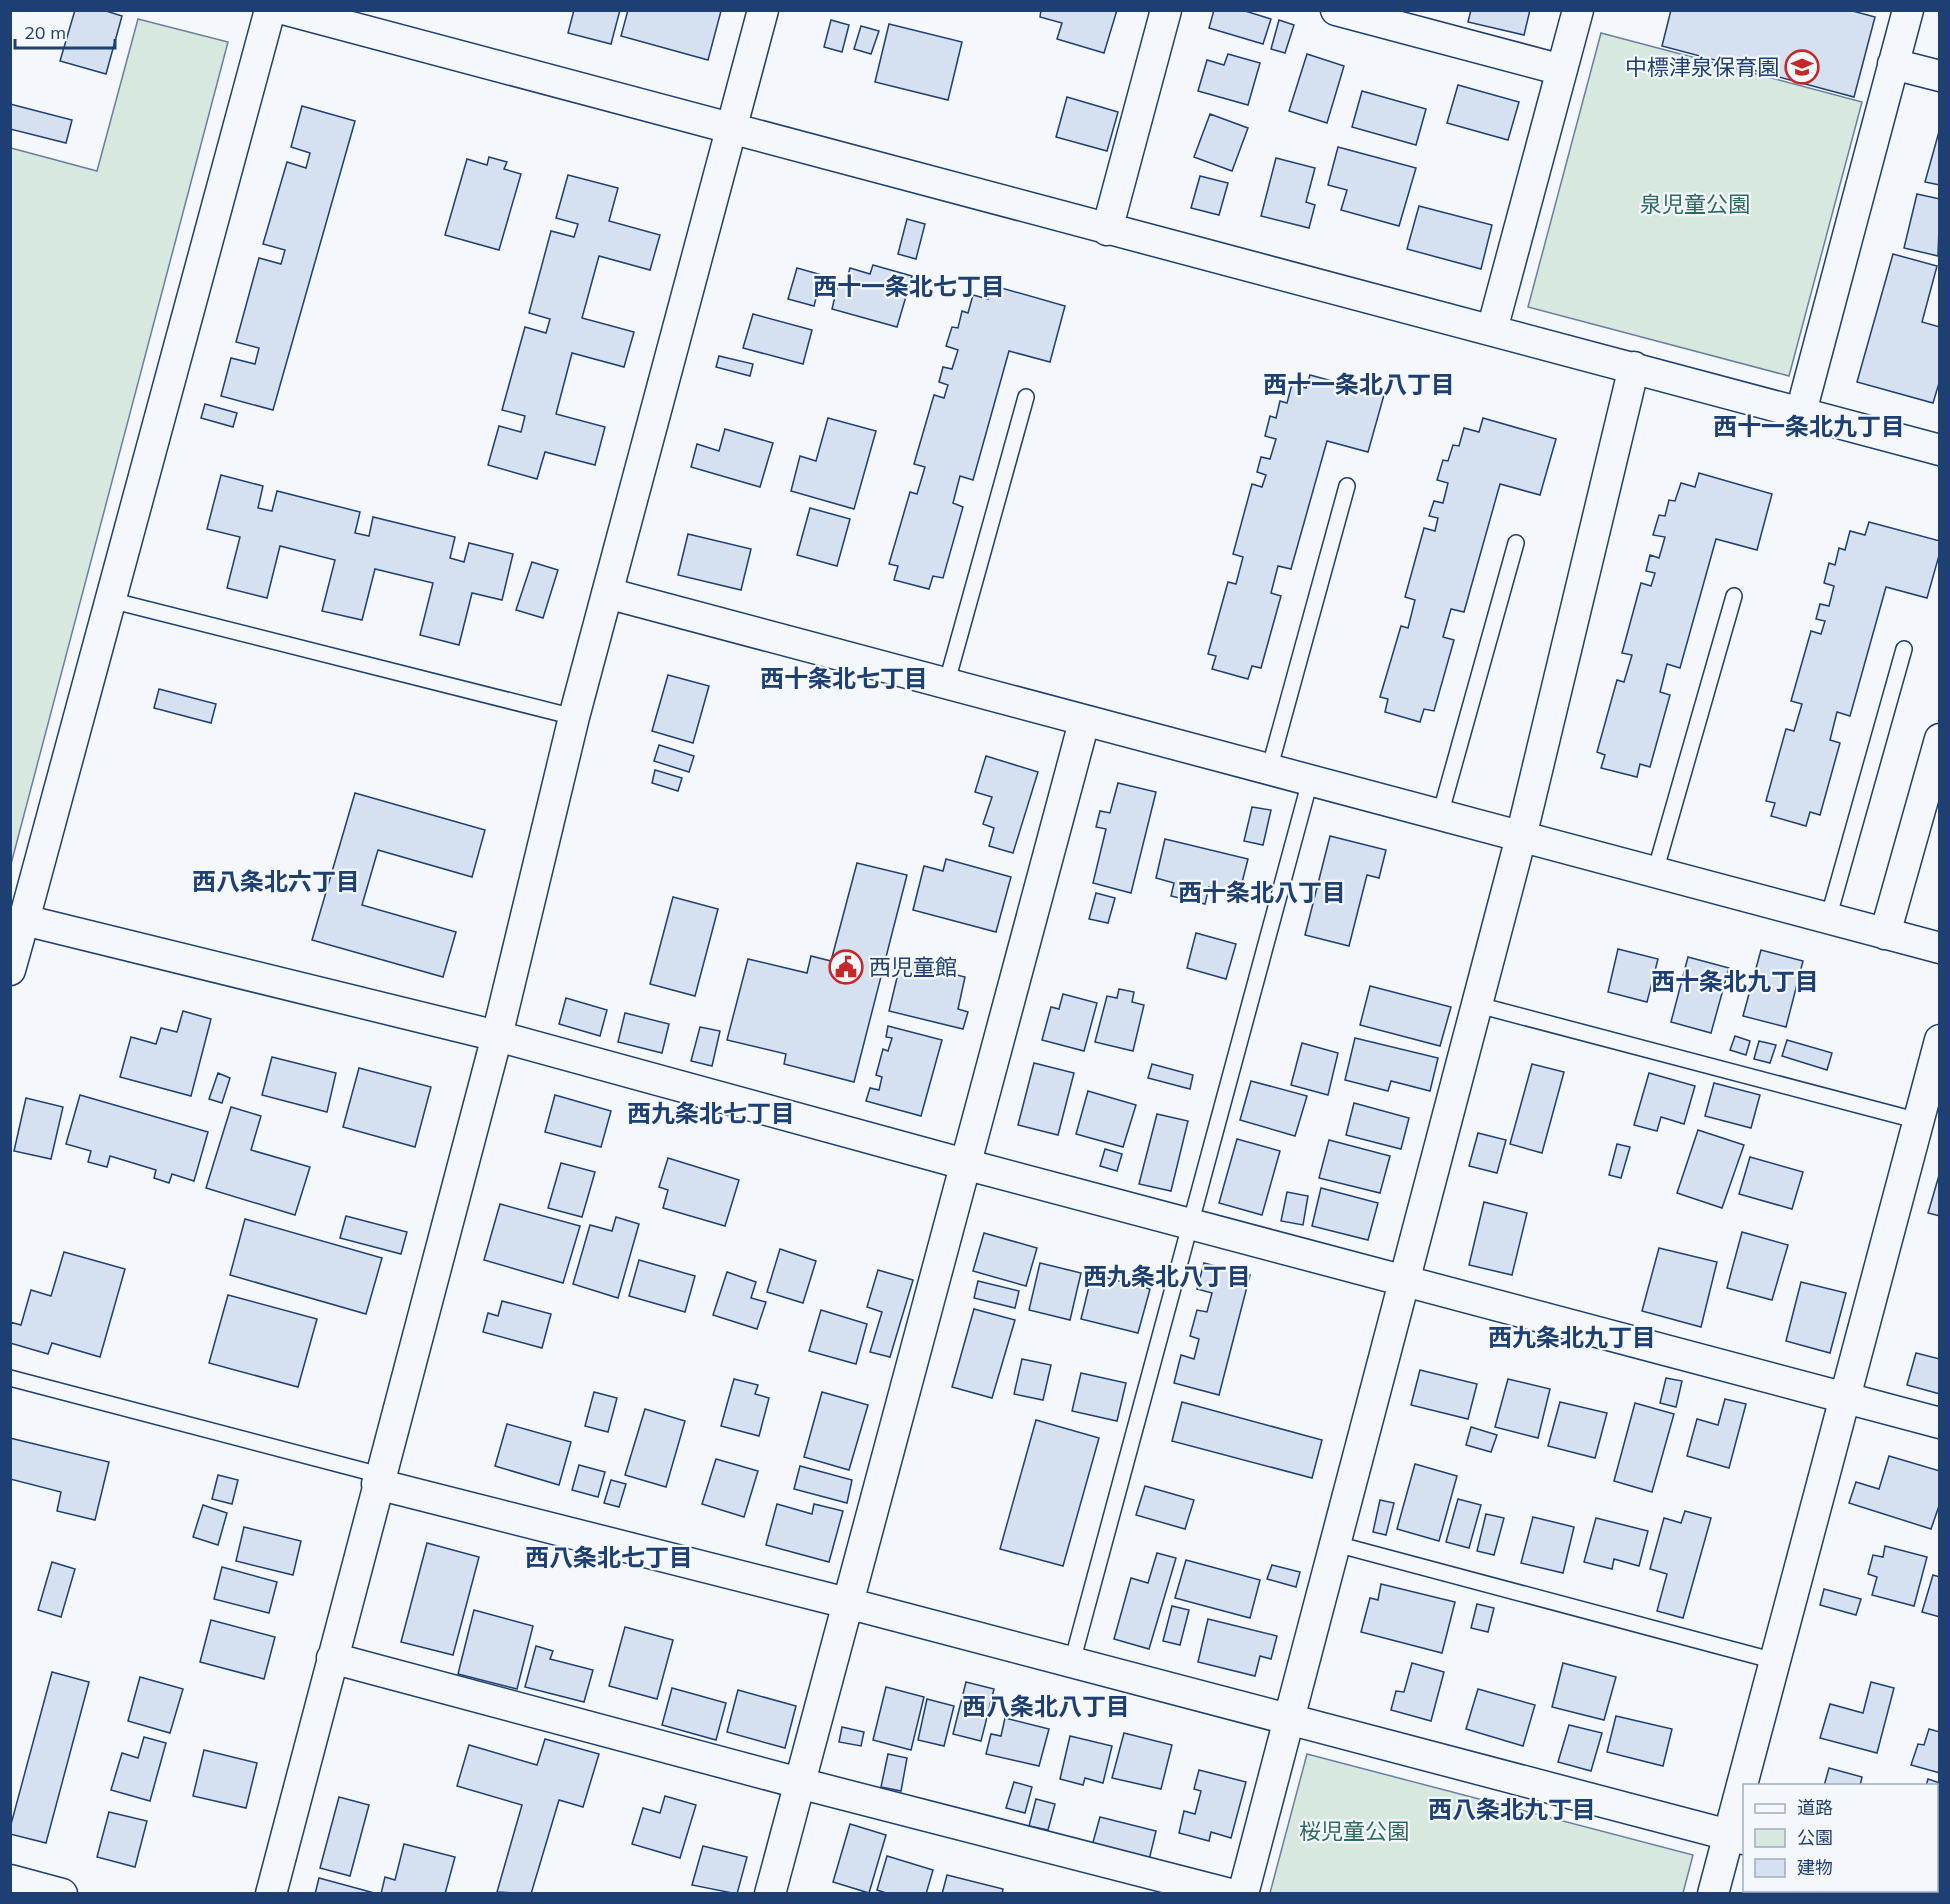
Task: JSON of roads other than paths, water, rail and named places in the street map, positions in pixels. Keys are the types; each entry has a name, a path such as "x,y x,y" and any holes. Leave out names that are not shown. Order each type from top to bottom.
{"street":[{"path":"10,970 270,10"},
{"path":"287,10 1940,450"},
{"path":"271,1893 497,1036 574,717 763,10"},
{"path":"1107,230 1166,10"},
{"path":"1336,10 1562,70"},
{"path":"1492,330 1578,10"},
{"path":"1801,412 1908,10"},
{"path":"1893,64 1940,76"},
{"path":"1243,1893 1478,1005 1521,837 1634,367"},
{"path":"607,593 1083,722 1940,948"},
{"path":"770,1893 847,1603 968,1165 1083,722"},
{"path":"1885,934 1940,739"},
{"path":"24,920 497,1036 968,1165 1940,1423"},
{"path":"1748,1784 1775,1661 1940,1041"},
{"path":"379,1479 1736,1837"},
{"path":"332,1658 799,1783 1230,1893"},
{"path":"1713,1893 1736,1837 1743,1805"},
{"path":"10,1880 62,1893"}],"lane":[{"path":"946,685 1026,397"},
{"path":"1269,770 1347,486"},
{"path":"1440,815 1516,543"},
{"path":"1655,872 1734,596"},
{"path":"110,600 574,717"},
{"path":"1828,919 1904,649"},
{"path":"1072,1662 1310,781"},
{"path":"1478,1005 1919,1121"},
{"path":"10,1378 379,1479"},
{"path":"1336,1544 1775,1661"}],"place":[{"name":"中標津泉保育園","path":"1802,67"},
{"name":"西児童館","path":"846,967"}],"district":[{"name":"西十一条北七丁目","path":"909,287"},
{"name":"西十一条北八丁目","path":"1359,385"},
{"name":"西十一条北九丁目","path":"1809,427"},
{"name":"西十条北七丁目","path":"844,679"},
{"name":"西八条北六丁目","path":"276,882"},
{"name":"西十条北八丁目","path":"1262,893"},
{"name":"西十条北九丁目","path":"1735,982"},
{"name":"西九条北七丁目","path":"711,1114"},
{"name":"西九条北八丁目","path":"1167,1277"},
{"name":"西九条北九丁目","path":"1572,1338"},
{"name":"西八条北七丁目","path":"609,1558"},
{"name":"西八条北八丁目","path":"1046,1707"},
{"name":"西八条北九丁目","path":"1512,1810"}],"park label":[{"name":"泉児童公園","path":"1695,204"},
{"name":"桜児童公園","path":"1354,1831"}]}
